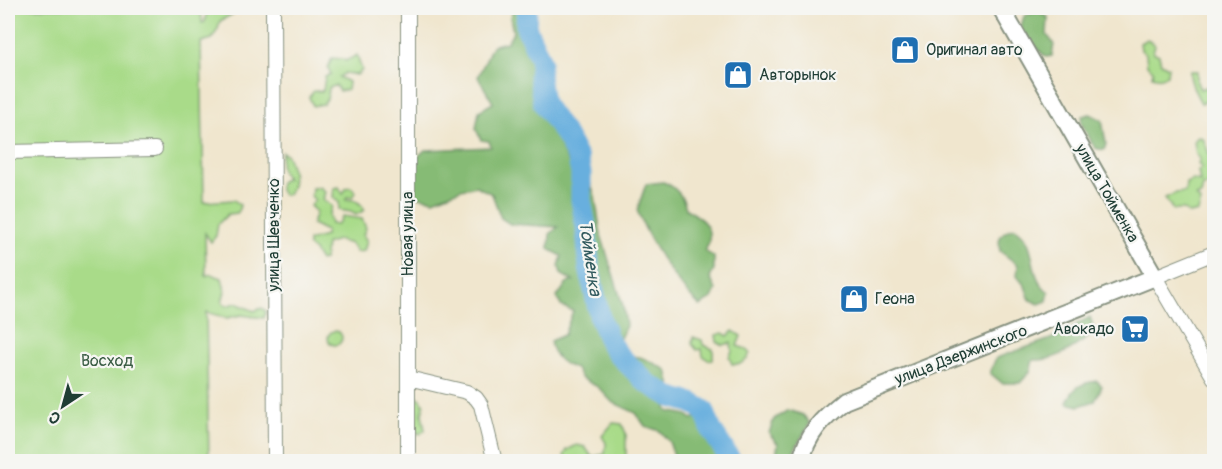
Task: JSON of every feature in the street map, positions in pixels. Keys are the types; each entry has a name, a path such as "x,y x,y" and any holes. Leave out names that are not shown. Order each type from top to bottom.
{"street":[{"name":"улица Шевченко","path":"273,8 275,462"},
{"name":"Новая улица","path":"408,8 408,462"},
{"name":"улица Тойменка","path":"1000,8 1215,378"},
{"path":"8,152 155,149"},
{"name":"улица Дзержинского","path":"801,462 808,441 816,427 844,400 1215,253"},
{"path":"408,378 467,392 476,398 482,405 495,462"}],"green space":[{"name":"Восход","path":"8,8 201,8 202,23 205,22 207,8 237,8 233,14 220,21 212,39 201,42 204,202 234,200 240,205 238,213 228,214 218,224 216,236 211,242 205,233 206,276 211,274 222,278 225,291 222,302 226,306 236,303 254,311 262,308 266,311 264,318 241,315 227,318 206,312 209,461 8,461"},
{"path":"514,8 525,8 530,30 525,40 533,53 537,69 533,87 576,176 589,180 595,196 601,235 623,306 626,326 617,344 626,355 643,358 667,370 673,394 665,402 667,411 687,415 692,419 698,417 708,423 712,436 732,461 679,461 660,431 645,426 636,413 612,402 598,387 581,378 576,369 566,365 555,355 550,341 564,335 573,311 561,306 557,297 567,283 573,281 561,274 559,266 562,256 549,249 550,234 558,227 510,224 501,218 492,194 476,186 461,189 434,200 415,196 414,160 425,150 491,147 489,141 481,140 476,129 479,111 493,103 478,77 492,46 507,42 513,32 510,17"},
{"path":"1038,11 1048,17 1047,35 1054,44 1052,56 1046,57 1031,46 1021,27 1024,16"},
{"path":"1147,39 1155,45 1153,52 1159,55 1161,63 1168,67 1167,75 1152,76 1153,70 1147,65 1146,54 1141,50 1140,43"},
{"path":"357,55 362,70 357,75 345,73 339,77 348,82 347,90 339,91 336,85 329,88 327,99 323,104 313,106 309,97 314,91 323,91 325,77 331,74 328,68 332,58 346,61"},
{"path":"1190,71 1197,71 1197,82 1200,89 1214,88 1214,95 1211,94 1208,101 1201,103 1195,92"},
{"path":"1090,114 1102,120 1106,144 1104,150 1095,148 1081,123 1082,116"},
{"path":"1198,137 1203,138 1213,167 1214,179 1213,185 1203,186 1201,195 1196,197 1201,202 1198,212 1189,214 1184,210 1173,210 1165,198 1185,192 1186,183 1193,180 1200,182 1198,171 1202,168 1198,164 1200,159 1196,154 1194,141"},
{"path":"282,152 286,154 293,178 289,193 283,195 279,188 280,182 287,178 281,169"},
{"path":"663,182 678,192 686,209 703,221 709,232 705,251 714,257 714,270 710,278 716,290 712,298 700,306 681,286 664,261 648,235 637,210 646,184"},
{"path":"320,187 325,192 323,200 332,206 329,215 331,224 337,225 343,216 362,219 366,228 363,235 367,241 364,251 356,252 351,244 337,240 326,244 324,260 320,261 308,246 308,241 325,236 326,231 312,224 316,212 310,206 315,200 311,196 312,188"},
{"path":"339,187 343,194 346,188 351,187 356,192 346,200 357,202 365,210 356,215 339,210 339,202 333,197 334,188"},
{"path":"1015,228 1028,242 1037,277 1049,292 1047,301 1039,304 1030,300 1025,286 1017,276 1018,265 1000,251 1001,235"},
{"path":"1090,317 1095,333 1058,356 1033,360 1030,372 1020,383 1002,383 990,373 996,358 1070,331"},
{"path":"332,331 338,331 342,338 338,345 332,345 328,341 328,335"},
{"path":"733,331 741,336 737,346 750,353 747,359 740,364 732,364 729,357 732,351 731,343 723,345 717,342 716,335 723,333 728,336"},
{"path":"693,337 702,340 703,345 713,349 713,359 708,360 703,356 702,349 697,350 692,344"},
{"path":"1097,381 1102,386 1095,401 1079,406 1067,403 1078,387"},
{"path":"414,398 420,398 424,405 422,414 425,430 420,434 412,431 415,421 412,414"},
{"path":"788,410 803,415 810,423 793,452 792,461 775,461 778,444 769,433 774,419"},
{"path":"613,423 622,424 626,434 626,461 569,461 564,456 567,450 577,445 585,447 592,457 605,454 606,443 602,436"}],"waterway":[{"name":"Тойменка","path":"527,8 526,27 541,61 539,76 543,103 566,136 578,159 589,267 600,318 610,343 647,383 671,397 692,403 704,410 712,431 732,462"}],"place":[{"name":"Оригинал авто","path":"905,50"},
{"name":"Авторынок","path":"738,75"},
{"name":"Геона","path":"854,299"},
{"name":"Авокадо","path":"1135,329"}]}
